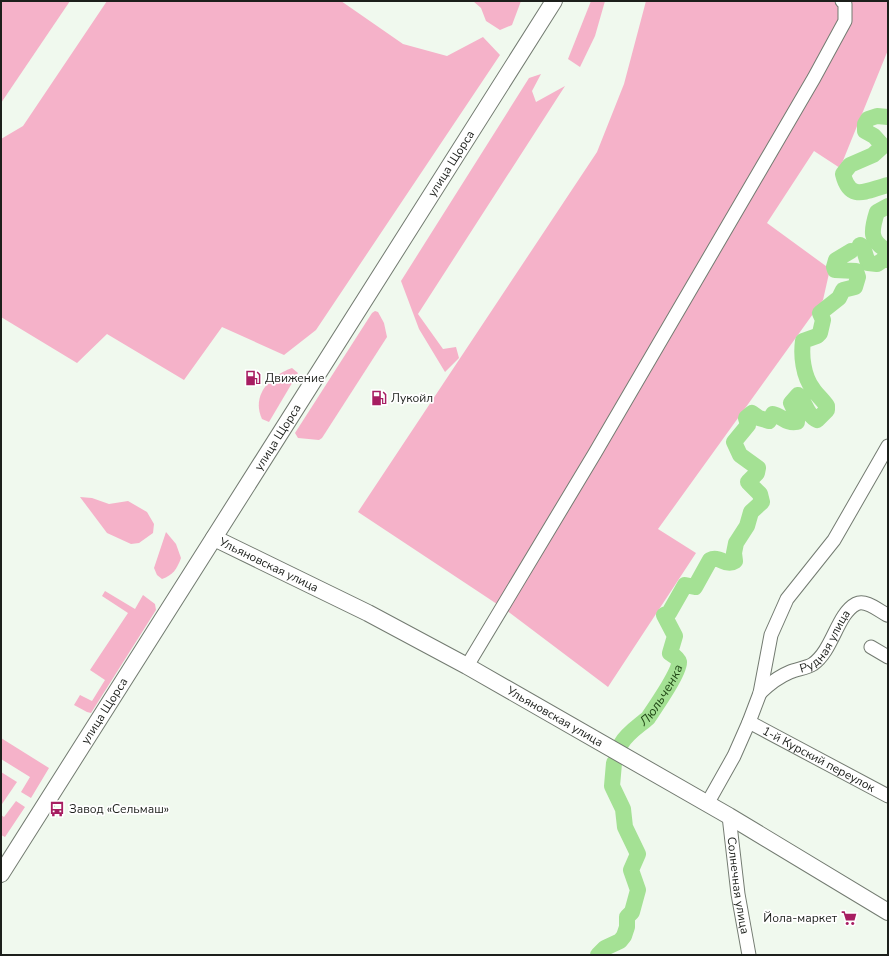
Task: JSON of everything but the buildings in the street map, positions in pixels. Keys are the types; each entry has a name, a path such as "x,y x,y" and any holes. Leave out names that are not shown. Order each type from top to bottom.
{"main road":[{"name":"улица Щорса","path":"1,874 554,1"},
{"name":"Ульяновская улица","path":"214,538 368,612 467,666 729,816 888,912"}],"street":[{"path":"467,666 595,453 814,78 845,22 845,4 842,1"},
{"path":"707,804 734,756 749,722 760,693 771,635 787,599 834,540 888,446"},
{"name":"Рудная улица","path":"760,693 772,681 790,672 813,664 830,643 848,610 858,603 867,603 888,615"},
{"path":"871,647 888,657"},
{"name":"1-й Курский переулок","path":"749,722 888,796"},
{"name":"Солнечная улица","path":"729,816 738,894 749,955"}],"shaded area":[{"path":"1,1 70,1 1,103"},
{"path":"107,1 341,1 403,44 447,56 483,37 500,55 316,330 284,355 222,327 184,380 107,334 77,363 1,317 1,139 23,126"},
{"path":"473,1 521,1 512,25 500,30 486,21 481,8"},
{"path":"591,1 605,1 595,36 580,67 568,59"},
{"path":"646,1 888,1 888,50 840,168 814,151 767,223 830,269 823,300 658,529 696,553 608,687 506,610 358,512 597,152 624,84"},
{"path":"541,74 532,91 536,102 565,86 418,314 443,349 456,347 459,358 445,372 419,329 401,281 529,78"},
{"path":"375,311 378,312 384,323 387,337 322,438 319,440 298,438 295,433 372,313"},
{"path":"292,368 298,373 269,422 262,419 259,410 261,394 270,381 276,376"},
{"path":"80,497 92,498 109,504 128,501 147,512 154,524 153,533 139,543 131,544 107,533"},
{"path":"166,532 176,544 181,558 174,571 169,576 162,579 157,575 154,568"},
{"path":"105,591 135,609 143,595 155,604 156,610 91,713 74,705 80,695 92,701 105,680 90,670 128,613 102,596"},
{"path":"1,738 49,768 31,798 21,792 30,777 1,759"},
{"path":"1,772 17,782 2,804 1,803"},
{"path":"16,801 25,807 5,837 1,835 1,815 4,817"}],"waterway":[{"name":"Люльченка","path":"888,117 877,116 868,119 865,124 865,131 874,136 883,146 873,155 850,165 843,174 846,183 850,189 855,192 866,191 888,185"},
{"name":"Люльченка","path":"888,206 877,212 873,230 873,235 877,243 888,251"},
{"name":"Люльченка","path":"860,245 863,247 868,263 877,264 883,260 888,260"},
{"name":"Люльченка","path":"621,744 630,733 648,718 676,673 679,662 678,659 670,653 675,636 664,615 669,613 685,585 695,587 710,560 716,559 729,563 735,561 734,553 736,543 747,526 751,512 762,502 760,494 748,482 757,473 758,468 740,455 734,442 748,425 746,418 752,413 759,418 769,421 773,414 787,421 797,422 797,416 791,403 798,395 813,418 817,420 827,410 827,406 813,389 807,378 802,353 803,341 817,336 820,333 823,320 820,313 839,298 843,290 855,287 858,277 856,271 835,270 834,267 836,260 851,251"},
{"name":"Люльченка","path":"598,955 605,948 620,941 624,936 627,927 627,917 632,912 638,890 631,870 638,854 625,827 623,809 612,786 614,763"}],"place":[{"name":"Движение","path":"253,378"},
{"name":"Лукойл","path":"379,398"},
{"name":"Завод «Сельмаш»","path":"57,809"},
{"name":"Йола-маркет","path":"849,918"}]}
